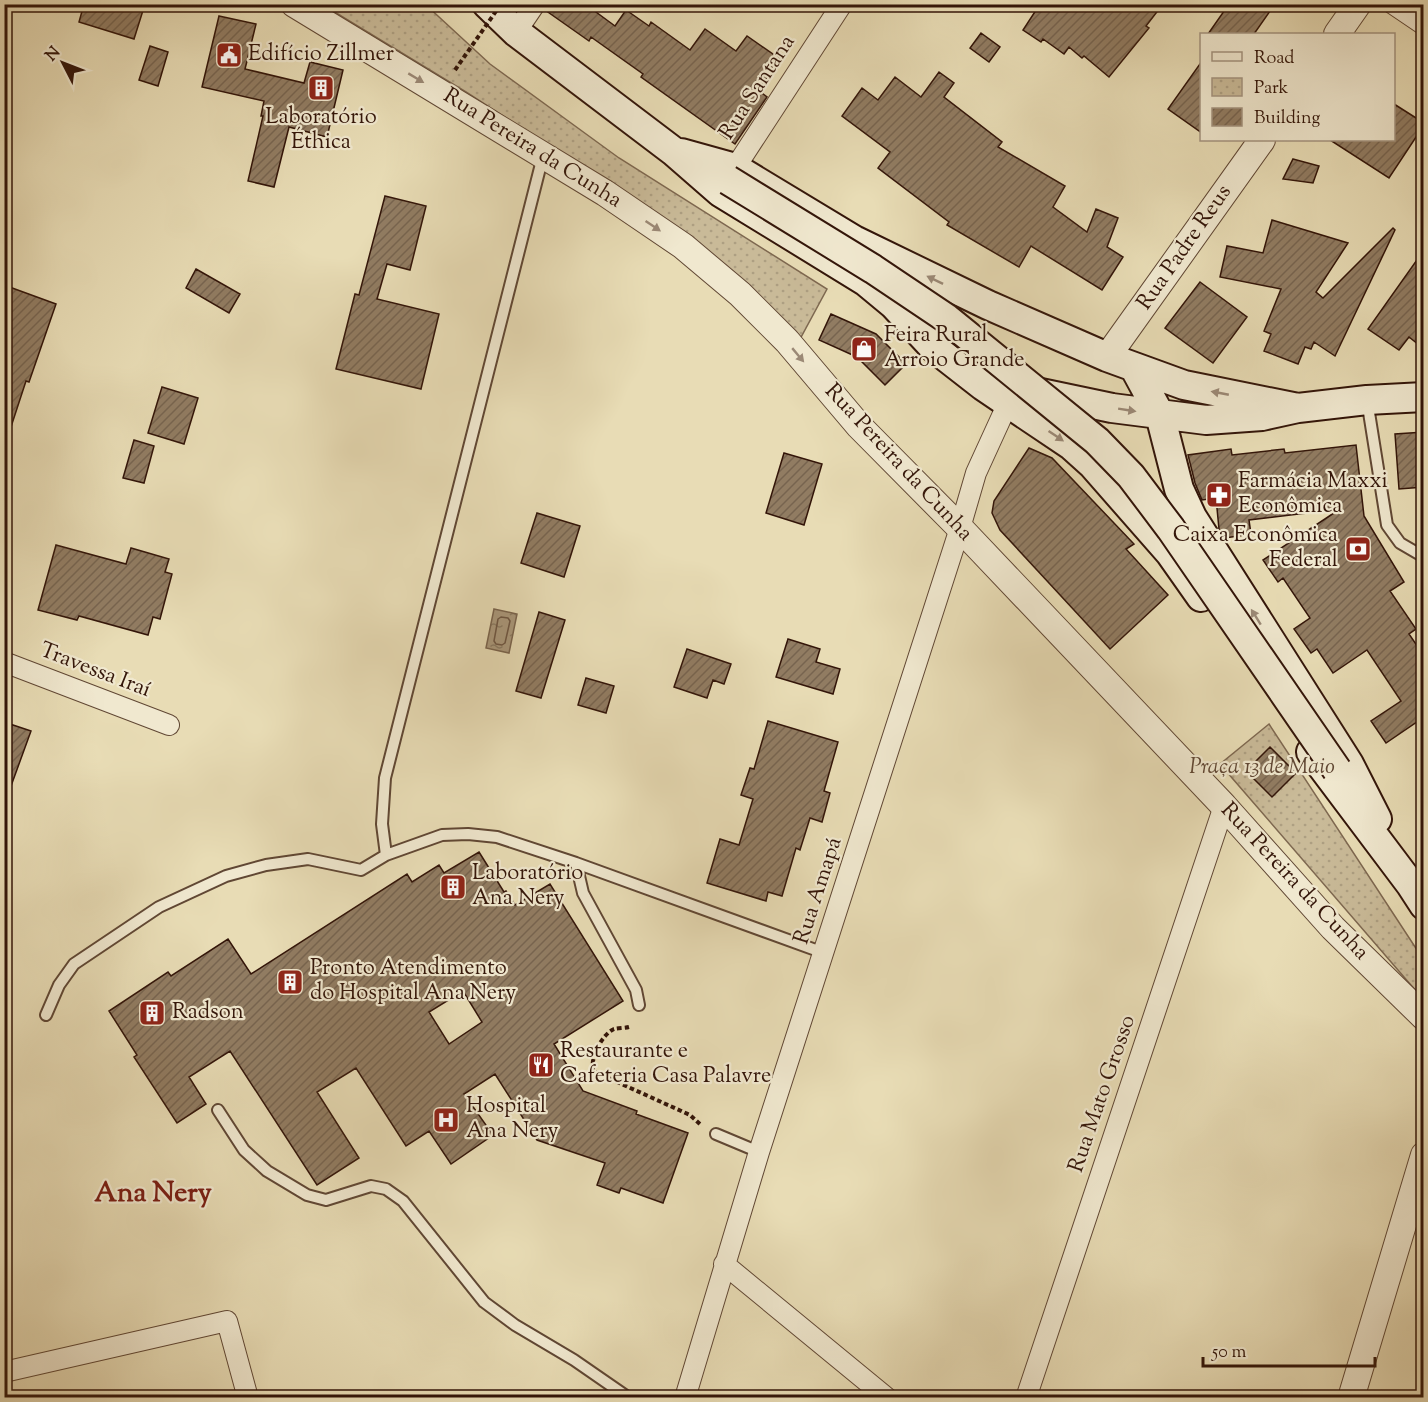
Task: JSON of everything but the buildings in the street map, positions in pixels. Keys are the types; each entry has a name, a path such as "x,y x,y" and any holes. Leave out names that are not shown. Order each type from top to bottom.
{"main road":[{"path":"488,4 516,32 673,150 720,192 865,281 894,306 933,347 1008,403 1072,446 1113,480 1122,484 1140,480 1186,432 1206,420"},
{"path":"673,150 731,174 854,240 988,305 1107,357 1184,385 1298,408"},
{"path":"731,174 946,318 1097,441 1131,476 1337,770 1417,895"},
{"path":"933,347 943,327 955,316 976,305 988,305"},
{"path":"1134,367 1160,415 1179,489 1192,517 1349,764 1417,895"},
{"path":"968,374 1058,398 1160,415 1206,420 1262,416 1298,408 1367,400 1424,397"},
{"path":"1092,464 1170,553 1328,777 1417,895"}],"street":[{"name":"Rua Pereira da Cunha","path":"294,4 605,193 683,246 740,294 787,341 859,426 960,528 1224,806 1333,928 1424,1017"},
{"path":"516,32 535,4"},
{"name":"Rua Santana","path":"731,174 842,4"},
{"path":"1338,33 1358,4"},
{"path":"1393,4 1424,26"},
{"name":"Rua Padre Reus","path":"1107,357 1261,141"},
{"name":"Rua Amapá","path":"685,1398 759,1152 976,473 1008,403"},
{"name":"Travessa Iraí","path":"4,662 169,725"},
{"name":"Rua Mato Grosso","path":"1026,1398 1224,806"},
{"path":"1351,1398 1424,1155"},
{"path":"724,1264 886,1398"},
{"path":"4,1372 227,1320 248,1398"}],"lane":[{"path":"386,855 382,824 385,778 543,155"},
{"path":"1367,400 1387,525 1400,543 1424,556"},
{"path":"46,1015 59,985 74,964 159,907 226,876 308,859 362,870 386,855 442,835 468,834 497,837 824,952"},
{"path":"576,863 584,893 636,990 639,1005"},
{"path":"218,1110 244,1150 267,1171 307,1195 326,1200 371,1186 386,1189 403,1202 484,1302 515,1326 574,1360 629,1398"},
{"path":"716,1134 759,1152"}],"path":[{"path":"455,70 501,4"},
{"path":"629,1027 614,1029 603,1038 591,1064 593,1071 690,1115 700,1125 716,1134"}],"green space":[{"path":"323,5 426,5 490,64 619,158 827,289 800,339 622,193 466,92"},
{"name":"Praça 13 de Maio","path":"1269,724 1423,959 1423,999 1220,764"}],"water":[{"path":"494,609 517,614 509,653 486,648"}],"place":[{"name":"Edifício Zillmer","path":"229,55"},
{"name":"Laboratório Éthica","path":"321,88"},
{"name":"Feira Rural Arroio Grande","path":"864,349"},
{"name":"Farmácia Maxxi Econômica","path":"1219,495"},
{"name":"Caixa Econômica Federal","path":"1358,549"},
{"name":"Laboratório Ana Nery","path":"453,887"},
{"name":"Pronto Atendimento do Hospital Ana Nery","path":"290,982"},
{"name":"Radson","path":"152,1013"},
{"name":"Restaurante e Cafeteria Casa Palavre","path":"541,1065"},
{"name":"Hospital Ana Nery","path":"446,1120"}],"district":[{"name":"Ana Nery","path":"153,1194"}]}
